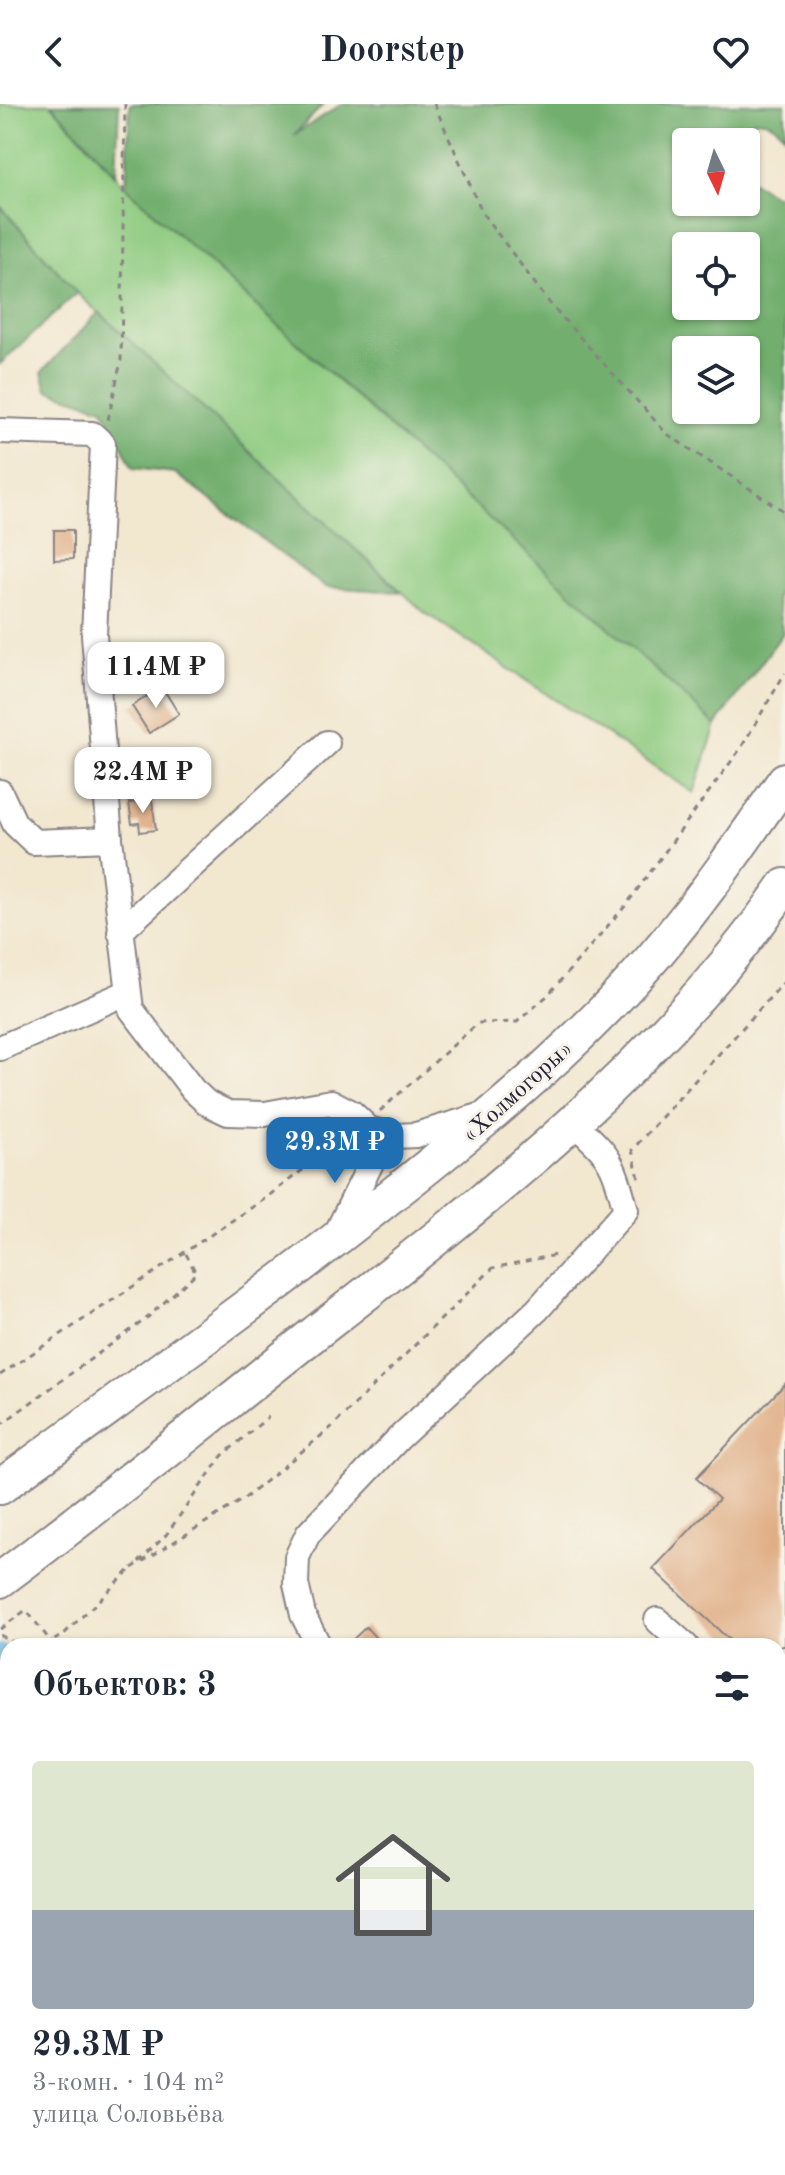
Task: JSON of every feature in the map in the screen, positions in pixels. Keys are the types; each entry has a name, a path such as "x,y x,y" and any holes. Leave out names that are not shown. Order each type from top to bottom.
{"highway":[{"name":"«Холмогоры»","path":"0,1487 330,1244 497,1111 596,1018 670,937 785,780"},
{"path":"0,1580 472,1212 574,1123 637,1062 712,981 785,886"}],"street":[{"path":"0,431 92,434 103,444 94,635 110,839 126,993 131,1009 179,1074 216,1109 228,1113 265,1114 331,1102 366,1126 395,1136 416,1135 497,1111"},
{"path":"120,932 327,743"},
{"path":"0,792 15,824 34,842 110,839"},
{"path":"0,1048 126,993"},
{"path":"315,1638 303,1615 296,1584 297,1557 308,1534 407,1430 537,1310 626,1210 616,1169 607,1154 574,1123"},
{"path":"330,1244 371,1163 366,1126"},
{"path":"657,1620 677,1638"}],"path":[{"path":"103,444 121,361 125,104"},
{"path":"434,104 483,214 551,305 667,434 785,512"},
{"path":"0,1375 366,1126 478,1023 517,1022 547,996 626,905 741,748 785,673"},
{"path":"626,1210 642,1194 632,1150 689,1091 785,981"},
{"path":"0,1425 146,1319 196,1273 185,1252"},
{"path":"132,1568 245,1498 333,1426 493,1268 561,1254"},
{"path":"57,1638 166,1535 222,1456 268,1417"},
{"path":"0,1632 26,1610 48,1638"}],"green space":[{"path":"0,104 51,104 126,187 716,725 694,793 424,612 77,293 0,206"},
{"path":"51,104 119,104 116,174"},
{"path":"130,104 324,104 294,135 342,104 785,104 785,135 770,123 755,120 741,128 672,128 672,216 760,216 760,186 776,196 785,196 785,579 776,598 783,633 716,725 126,187"},
{"path":"0,206 77,293 0,364"},
{"path":"99,312 401,592 325,587 175,473 133,468 103,408 47,390 42,372"}],"building":[{"path":"54,530 73,530 73,559 54,560"},
{"path":"162,687 179,714 149,733 132,706"},
{"path":"152,800 156,830 140,832 139,823 132,824 129,803"},
{"path":"785,1384 785,1638 727,1638 653,1569 719,1499 696,1478"},
{"path":"366,1627 376,1638 354,1638"}]}
